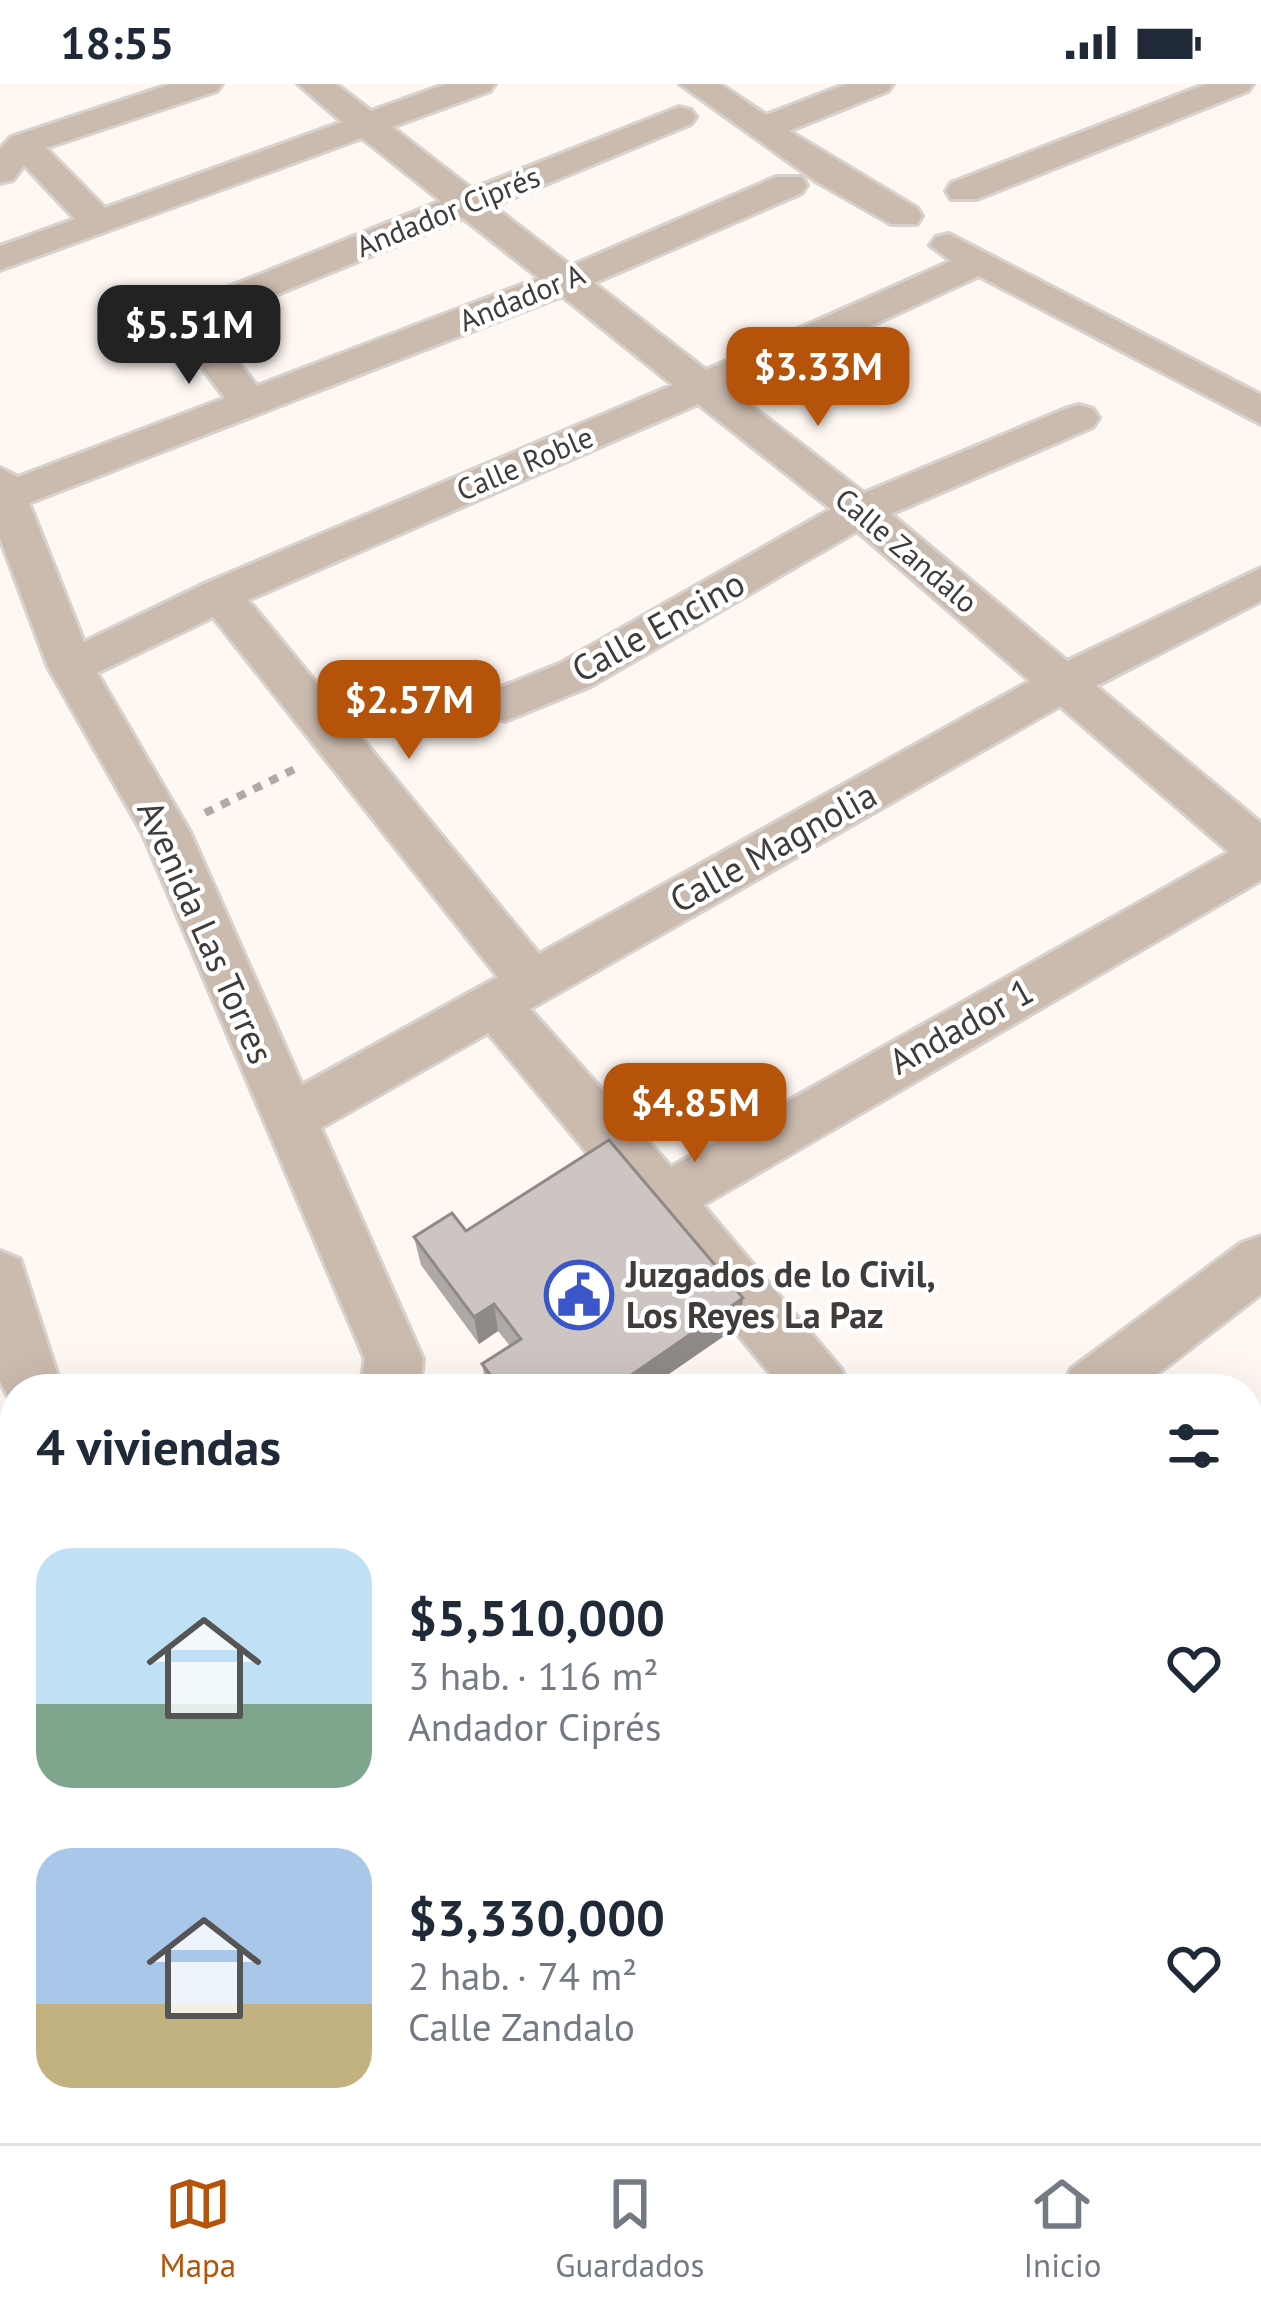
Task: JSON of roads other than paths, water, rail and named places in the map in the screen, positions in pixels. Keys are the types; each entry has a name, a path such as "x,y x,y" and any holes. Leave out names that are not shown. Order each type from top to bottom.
{"street":[{"path":"11,158 206,84"},
{"name":"Calle Zandalo","path":"315,84 860,512 1261,854"},
{"path":"0,259 478,84"},
{"path":"697,84 904,216 910,228 926,238 981,237 1261,411"},
{"path":"763,129 876,84"},
{"path":"904,216 908,203 922,194 964,191 1236,84"},
{"name":"Calle Roble","path":"71,667 220,595 703,387 981,237 1261,103"},
{"name":"Andador Ciprés","path":"252,406 184,319 679,117"},
{"path":"11,158 99,223"},
{"name":"Andador A","path":"3,489 252,406 567,281 789,185"},
{"path":"964,191 980,196 981,237"},
{"name":"Calle Encino","path":"505,704 574,674 860,512 1079,418"},
{"name":"Avenida Las Torres","path":"3,489 71,667 166,832 394,1359 392,1374"},
{"name":"Calle Magnolia","path":"290,1119 1063,683 1261,583"},
{"path":"220,595 342,746 513,993 664,1199 808,1374"},
{"name":"Andador 1","path":"664,1199 1261,854"},
{"path":"1112,1374 1261,1262"},
{"path":"0,1277 28,1374"}],"place":[{"name":"Juzgados de lo Civil, Los Reyes La Paz","path":"579,1295"}]}
